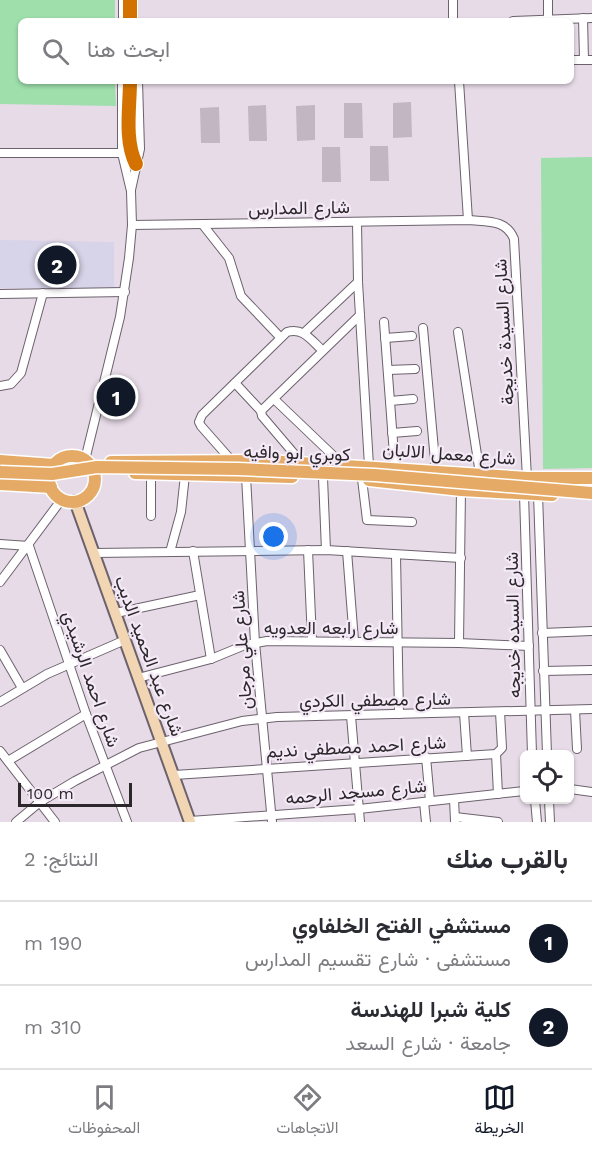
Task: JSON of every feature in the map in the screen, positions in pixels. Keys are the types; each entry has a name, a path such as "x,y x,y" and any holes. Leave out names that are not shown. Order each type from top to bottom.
{"highway":[{"path":"130,0 130,18"},
{"path":"130,84 126,148 136,164"}],"main road":[{"path":"77,456 89,465 95,484 92,491 83,499 69,500 54,493 49,477 54,465 60,459 77,456"},
{"name":"شارع معمل الالبان","path":"89,465 231,460 369,466 526,478 592,478"},
{"path":"0,461 54,465"},
{"name":"شارع معمل الالبان","path":"89,465 151,474 362,480 461,490 592,498"},
{"name":"كوبري ابو وافيه","path":"0,472 52,474 98,467 238,469 375,475 592,493"},
{"path":"485,475 491,491"},
{"path":"564,479 592,484"},
{"path":"0,484 51,487"}],"street":[{"path":"123,0 123,18"},
{"path":"136,0 137,18"},
{"path":"453,0 453,18"},
{"path":"548,0 552,18"},
{"path":"588,18 588,60"},
{"path":"89,465 125,292 132,225 122,84"},
{"path":"131,191 140,149 138,84"},
{"path":"459,84 468,220"},
{"path":"0,153 126,148"},
{"name":"شارع المدارس","path":"132,225 468,220"},
{"name":"شارع السيدة خديجة","path":"468,220 496,222 506,226 514,239 526,478"},
{"path":"357,222 358,282 369,466"},
{"path":"203,225 229,258 241,296 280,337"},
{"path":"304,333 358,282"},
{"path":"0,294 125,292"},
{"path":"0,387 11,384 21,373 43,293"},
{"path":"261,411 360,315"},
{"path":"384,322 395,468"},
{"path":"423,328 436,472"},
{"path":"231,460 199,422 202,416 280,337 293,330 304,333 322,350"},
{"path":"458,332 485,475"},
{"path":"386,338 412,336"},
{"path":"388,370 415,369"},
{"path":"235,383 261,411 262,416 302,463"},
{"path":"274,399 343,465"},
{"path":"390,401 413,399"},
{"path":"392,433 417,431"},
{"path":"151,474 151,516"},
{"path":"170,552 181,512 185,475"},
{"name":"شارع علي مرجان","path":"246,476 255,643 272,818"},
{"path":"322,478 326,550"},
{"path":"362,480 367,520 412,522"},
{"path":"459,643 461,490"},
{"name":"شارع السيده خديجه","path":"524,494 532,750"},
{"name":"شارع السيده خديجه","path":"538,494 547,750"},
{"path":"0,582 69,500"},
{"name":"شارع عبد الحميد الديب","path":"69,500 94,553 190,821"},
{"path":"0,544 29,546"},
{"name":"شارع احمد الرشيدي","path":"29,546 86,714 127,822"},
{"path":"308,550 312,640"},
{"path":"94,553 326,550 461,558"},
{"path":"193,551 211,659"},
{"path":"346,551 354,641"},
{"path":"396,555 399,714"},
{"path":"116,613 200,595"},
{"name":"شارع رابعه العدويه","path":"138,678 211,659 255,643 312,640 529,643 542,636 592,631"},
{"path":"0,702 69,664 124,640"},
{"path":"0,650 22,688"},
{"path":"543,671 592,670"},
{"name":"شارع مصطفي الكردي","path":"16,822 40,802 105,764 139,748 242,721 262,718 592,709"},
{"path":"575,710 577,749"},
{"path":"498,794 496,754 502,748 500,712"},
{"path":"465,713 467,756"},
{"path":"8,761 86,714"},
{"path":"351,716 360,822"},
{"path":"0,751 55,822"},
{"name":"شارع احمد مصطفي نديم","path":"174,774 496,754"},
{"path":"426,757 426,822"},
{"path":"574,790 592,792"},
{"name":"شارع مسجد الرحمه","path":"190,821 272,818 520,792"},
{"path":"454,799 455,819 498,822"},
{"path":"535,804 537,822"},
{"path":"549,804 550,822"}],"shaded area":[{"path":"0,240 114,242 114,289 0,288"}],"green space":[{"path":"0,0 115,0 115,18 18,18 18,84 115,84 116,106 0,104"},
{"path":"592,157 592,468 543,469 541,158"}],"building":[{"path":"411,102 412,137 393,138 393,103"},
{"path":"344,103 362,103 363,138 344,138"},
{"path":"266,105 267,141 249,141 248,106"},
{"path":"315,105 315,140 297,141 296,106"},
{"path":"219,107 220,143 201,143 200,108"},
{"path":"370,146 388,146 389,181 370,181"},
{"path":"322,147 340,147 341,182 322,182"}],"place":[{"name":"كلية شبرا للهندسة","path":"57,265"},
{"name":"مستشفي الفتح الخلفاوي","path":"116,397"}]}
